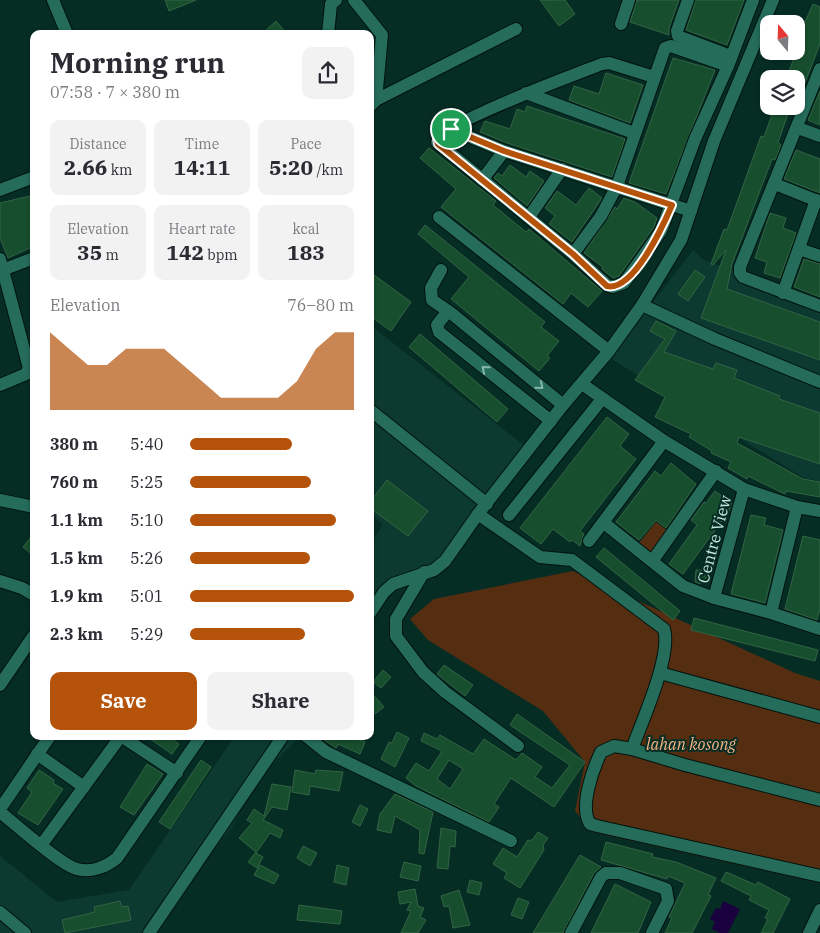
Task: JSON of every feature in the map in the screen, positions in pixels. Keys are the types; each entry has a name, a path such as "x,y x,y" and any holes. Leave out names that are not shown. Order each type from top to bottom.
{"street":[{"path":"54,0 65,30"},
{"path":"328,30 331,4 336,0"},
{"path":"354,0 382,35 374,95"},
{"path":"621,24 629,0"},
{"path":"688,0 677,31 678,36 730,61"},
{"path":"654,76 609,63 526,93 451,129 437,139 438,144 529,217 607,286 613,287 624,283 655,241 672,205 695,139 730,61 753,0"},
{"path":"374,608 384,592 393,584 434,570 445,561 478,514 563,405 609,351 642,305 681,240 714,141 773,0"},
{"path":"374,102 516,29"},
{"path":"573,254 601,216 617,186 665,48 668,46 730,61"},
{"path":"819,72 740,268 740,274 743,277 820,306"},
{"path":"526,93 634,133"},
{"path":"798,128 820,136"},
{"path":"451,129 504,151 691,211"},
{"path":"482,180 504,151"},
{"path":"529,217 562,169"},
{"path":"0,190 30,179"},
{"path":"775,184 818,201 783,293"},
{"path":"439,217 609,351"},
{"path":"799,249 820,256"},
{"path":"0,384 26,374 30,368 1,266 30,259"},
{"path":"441,270 431,288 432,300 563,405"},
{"path":"642,305 715,340 820,382"},
{"path":"448,311 437,325 438,330 551,421"},
{"path":"509,388 521,371"},
{"name":"Centre View","path":"582,384 602,400 664,441 744,488 797,507 820,511"},
{"path":"509,515 602,400"},
{"path":"374,413 487,504"},
{"path":"589,541 664,441"},
{"name":"Centre View","path":"653,560 716,471"},
{"name":"Centre View","path":"714,598 744,488"},
{"path":"0,500 30,506"},
{"path":"771,613 797,507"},
{"path":"478,514 540,556 572,560 664,629 667,638 660,673 632,748"},
{"name":"Centre View","path":"604,523 653,560 683,586 714,598 820,628"},
{"path":"424,572 396,619 396,636 423,672 445,692 518,746"},
{"path":"0,582 22,588 30,593"},
{"path":"0,685 30,641"},
{"path":"660,673 820,717"},
{"path":"47,740 0,811 76,869 88,871 103,867 117,858 177,773 198,740"},
{"path":"42,844 118,740"},
{"path":"127,740 177,773"},
{"path":"149,933 280,740"},
{"path":"311,740 326,752 511,841"},
{"path":"820,800 685,765 632,748 614,746 601,752 594,765 584,811 590,824 820,876"},
{"path":"37,754 84,787"},
{"path":"571,933 601,877 614,872 666,888 668,901 652,933"},
{"path":"809,933 820,910"},
{"path":"0,912 25,933"}],"shaded area":[{"path":"693,250 704,260 820,301 820,481 804,478 610,358"},
{"path":"374,328 530,450 442,562 398,581 374,620 374,538 383,525 374,517"},
{"path":"232,740 297,740 260,776 231,829 180,890 153,933 0,933 0,856 57,902 129,890"},
{"path":"723,901 740,909 728,933 720,933 712,929 715,922 710,919 716,908 720,909"}],"green space":[{"path":"656,522 669,532 652,553 639,543"},
{"name":"lahan kosong","path":"573,571 795,673 820,681 820,883 592,832 575,811 585,762 543,711 428,640 410,619 434,599"}],"building":[{"path":"165,0 196,0 169,11"},
{"path":"540,0 565,0 575,14 559,26"},
{"path":"637,0 679,0 669,28 669,35 630,22"},
{"path":"696,0 744,0 727,45 686,30"},
{"path":"813,4 820,7 820,44 805,83 805,70 789,70 793,60 805,60 805,22"},
{"path":"276,21 284,30 266,30"},
{"path":"673,58 715,70 666,194 629,183"},
{"path":"606,73 643,85 630,123 569,100 574,86 599,94"},
{"path":"820,91 820,125 808,120"},
{"path":"527,106 625,139 612,177 507,143 480,132 485,121 510,129 517,109 525,112"},
{"path":"772,115 788,115 778,142 781,145 775,160 772,159 732,264 727,289 820,322 820,360 701,318 726,250 713,265 711,264 724,229 727,230 761,136 764,137"},
{"path":"429,148 496,201 493,205 526,232 529,229 602,291 588,307 571,293 563,304 441,207 456,189 420,158"},
{"path":"796,150 820,159 820,193 784,179"},
{"path":"510,165 526,177 530,171 544,181 527,206 494,178 498,173 502,176"},
{"path":"589,188 602,198 572,242 549,224 555,216 545,208 557,191 576,205"},
{"path":"30,196 30,248 8,258 0,238 0,203"},
{"path":"624,198 635,202 657,218 654,227 619,276 613,278 602,269 603,267 584,253 615,207 617,209"},
{"path":"770,213 786,218 783,228 796,233 780,278 764,273 767,262 755,258"},
{"path":"425,225 545,322 541,327 559,341 547,356 550,358 539,371 451,299 469,277 418,234"},
{"path":"804,259 820,264 820,297 794,287"},
{"path":"695,270 705,277 688,301 678,294"},
{"path":"374,275 411,302 391,331 374,319"},
{"path":"656,321 676,331 664,352 713,369 716,363 737,370 734,378 780,396 779,399 820,413 820,464 739,437 737,443 803,479 820,482 820,497 786,491 785,494 748,476 747,479 728,468 731,462 711,453 712,451 689,437 691,434 655,417 665,397 635,380 665,339 650,331"},
{"path":"420,334 508,409 497,422 409,347"},
{"path":"607,417 629,434 620,446 636,459 580,531 584,534 580,546 572,540 570,542 553,529 541,544 520,528"},
{"path":"671,463 696,484 666,528 656,520 639,540 616,522 655,471 661,476"},
{"path":"387,480 428,511 408,536 374,511 374,497"},
{"path":"715,491 732,503 729,511 683,574 669,564 697,525 691,520"},
{"path":"751,515 766,518 764,525 783,530 765,603 731,594"},
{"path":"803,536 820,540 820,609 817,620 785,609"},
{"path":"30,538 30,553 23,547"},
{"path":"604,548 680,611 673,620 596,557"},
{"path":"696,570 712,571 701,584 695,582"},
{"path":"694,618 818,650 815,661 691,630"},
{"path":"444,665 473,685 465,696 437,674"},
{"path":"383,670 391,677 381,688 374,681"},
{"path":"374,696 384,707 375,714 374,713"},
{"path":"517,714 585,762 554,807 511,778 494,804 499,807 489,822 416,786 406,778 416,763 429,771 442,751 421,741 424,733 437,739 440,735 473,754 484,739 516,760 522,753 542,767 535,777 552,788 570,765 510,725","holes":["449,760 463,769 450,789 437,779"]},
{"path":"397,732 409,738 395,767 381,759 389,742 392,743"},
{"path":"152,740 173,740 179,744 172,754"},
{"path":"325,740 360,740 365,742 360,754 338,744 336,748"},
{"path":"201,760 211,767 170,829 159,822"},
{"path":"147,764 163,774 134,815 120,807"},
{"path":"39,770 54,780 53,783 63,789 38,825 18,813 32,792 27,788"},
{"path":"295,770 315,774 316,770 343,772 339,791 310,786 309,795 292,792"},
{"path":"272,784 291,787 287,810 272,807 263,820 283,830 280,838 270,833 256,853 263,857 257,868 248,862 256,852 239,838 252,823 247,820 254,809 264,816"},
{"path":"395,794 433,812 424,854 419,853 420,830 395,816 391,833 377,830 380,814"},
{"path":"360,805 368,809 360,826 352,822"},
{"path":"441,828 456,831 455,847 450,846 448,869 437,868"},
{"path":"538,832 548,838 543,845 544,850 520,888 504,878 507,873 493,864 503,848 517,857 528,840 533,839"},
{"path":"606,842 653,854 652,857 676,862 716,878 708,895 711,896 692,933 665,933 672,918 669,917 685,883 668,876 667,879 601,860"},
{"path":"303,846 317,853 310,866 297,858"},
{"path":"580,855 601,867 594,873 563,933 533,933"},
{"path":"404,862 421,866 418,881 400,877"},
{"path":"260,865 279,875 274,884 254,875"},
{"path":"337,865 349,868 346,885 334,882"},
{"path":"726,872 756,885 758,882 790,899 773,933 761,933 768,919 765,918 769,910 749,900 751,896 721,881"},
{"path":"470,880 482,883 479,895 467,892"},
{"path":"615,884 651,902 638,933 591,933"},
{"path":"415,889 418,906 424,908 420,917 426,920 418,933 401,933 411,911 407,910 411,902 400,904 398,892"},
{"path":"459,890 470,925 453,928 449,906 444,907 441,896"},
{"path":"518,898 529,902 522,919 511,915"},
{"path":"120,901 122,907 128,906 131,920 65,933 62,920 95,912 94,907"},
{"path":"299,905 342,911 340,924 297,920"}],"route":[{"path":"451,129 504,151 672,205 661,232 624,283 619,286 607,286 529,217 438,144 437,139 451,129"}]}
